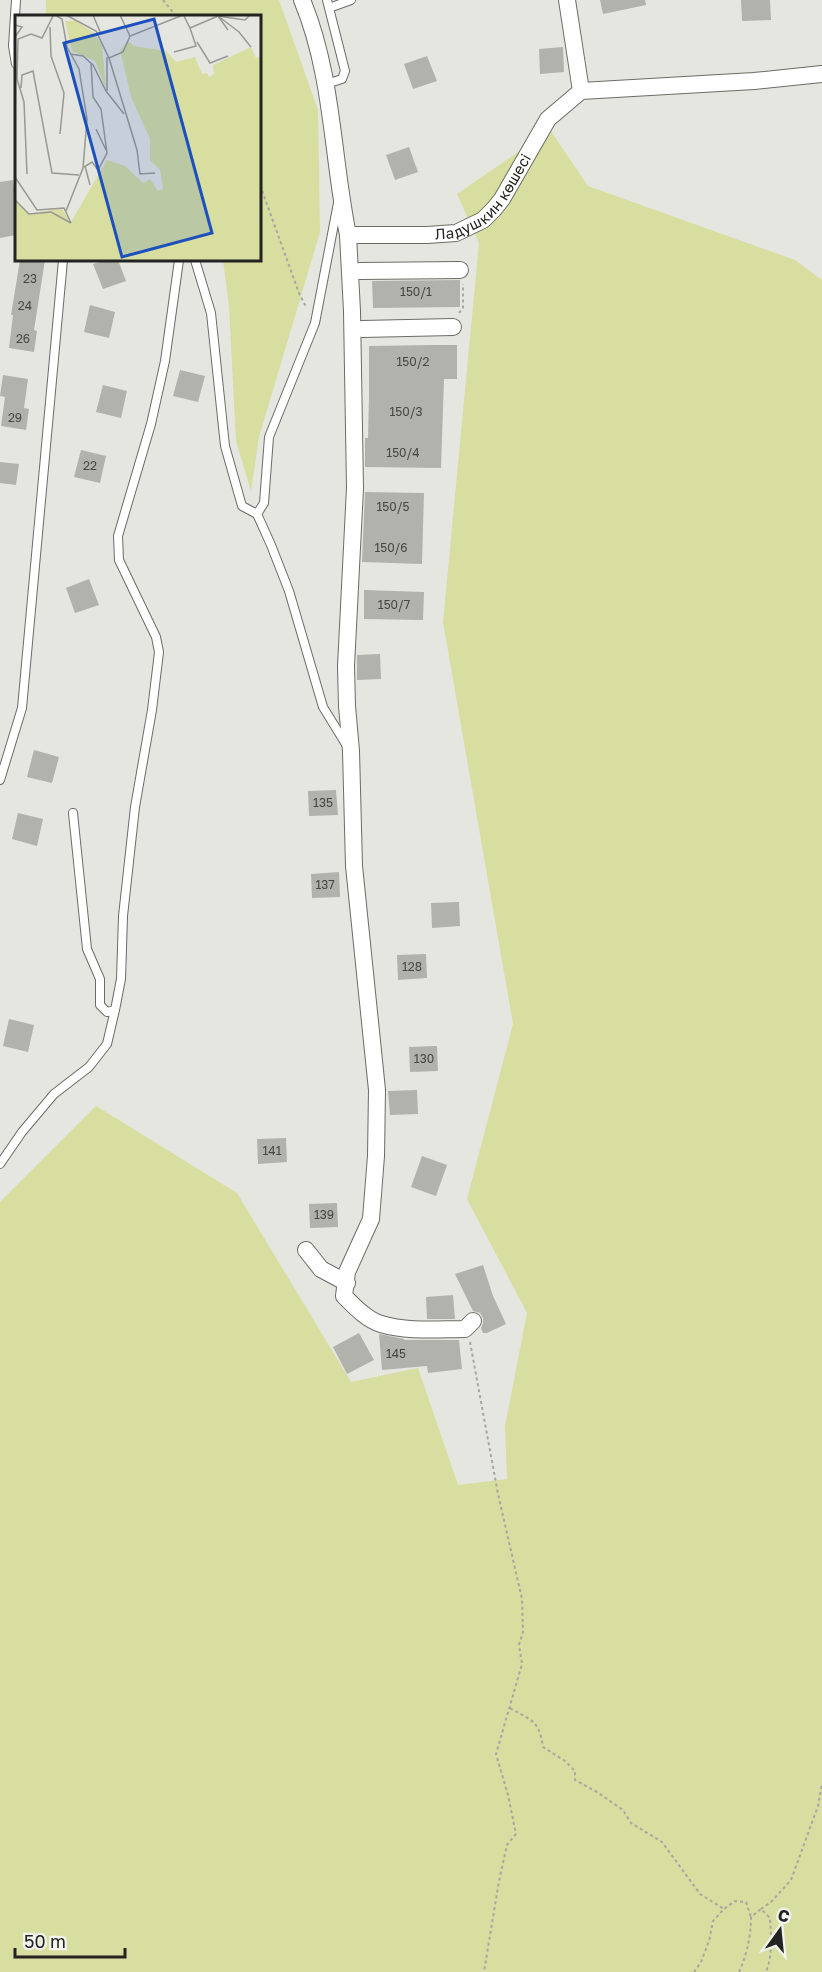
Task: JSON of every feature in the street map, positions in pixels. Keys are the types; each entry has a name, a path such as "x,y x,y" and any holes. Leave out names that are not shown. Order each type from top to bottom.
{"street":[{"path":"302,0 312,25 326,84 337,160 339,194 348,235 352,311 355,488 346,706 351,751 354,866 377,1090 376,1156 371,1219 347,1272 344,1296 358,1310 380,1324 405,1328 469,1325"},
{"path":"567,0 580,91 754,81 822,74"},
{"name":"Ладушкин көшесі","path":"348,235 456,233 483,220 502,199 548,119 580,91"},
{"path":"348,235 360,252 362,329 361,477 356,565 358,624"},
{"path":"360,271 460,270"},
{"path":"362,329 453,327"},
{"path":"306,1250 321,1269 347,1283"}],"lane":[{"path":"15,15 16,0"},
{"path":"326,84 342,79 345,71 328,4 351,0"},
{"path":"15,23 15,55"},
{"path":"257,514 264,503 269,437 315,323 339,194"},
{"path":"0,780 22,708 63,261"},
{"path":"0,1164 22,1132 54,1094 89,1067 107,1044 115,1010 121,979 123,916 135,807 152,710 159,652 156,637 119,560 118,536 151,424 165,361 179,261"},
{"path":"195,261 211,313 225,446 242,506 257,514 289,591 323,707 351,751"},
{"path":"73,813 87,949 100,979 100,1005 107,1012 115,1010"}],"path":[{"path":"163,0 175,15"},
{"path":"261,188 299,293 315,323"},
{"path":"453,327 463,308 463,275 460,270"},
{"path":"469,1325 469,1339 484,1426 522,1599 523,1632 519,1645 522,1664 496,1754 516,1834 507,1845 498,1881 484,1972"},
{"path":"510,1708 535,1722 541,1731 543,1747 565,1761 575,1771 574,1780 623,1810 631,1823 662,1842 700,1894 724,1909"},
{"path":"751,1917 772,1901 791,1880 818,1806 822,1784"},
{"path":"694,1972 701,1962 709,1941 713,1921 735,1901 746,1902 751,1917 751,1933 745,1960 739,1972"},
{"path":"761,1909 770,1918 772,1946 766,1972"}],"green space":[{"path":"46,0 279,0 318,110 320,232 259,437 251,491 236,441 229,306 223,261 261,261 261,15 46,15"},
{"path":"550,130 588,186 795,260 822,280 822,1972 0,1972 0,1202 96,1106 237,1193 351,1382 418,1368 458,1485 507,1479 505,1426 527,1313 467,1199 513,1024 443,622 479,243 457,194"}],"building":[{"path":"600,0 645,0 646,5 603,14"},
{"path":"741,0 770,0 771,20 742,21"},
{"path":"563,47 564,72 540,74 539,49"},
{"path":"427,56 437,81 413,89 404,64"},
{"path":"409,147 418,172 395,180 386,155"},
{"path":"13,180 15,235 0,238 0,182"},
{"path":"20,261 45,261 34,330 37,331 34,352 9,348 13,315 11,315"},
{"path":"103,261 118,261 126,281 103,289 93,264"},
{"path":"460,280 460,307 373,308 372,281"},
{"path":"90,305 115,312 109,338 84,332"},
{"path":"457,345 457,379 444,379 441,468 365,467 365,438 368,438 369,346"},
{"path":"180,370 205,376 198,402 173,396"},
{"path":"3,375 28,379 24,408 29,409 26,430 1,426 5,397 0,396"},
{"path":"103,385 127,391 121,418 96,412"},
{"path":"81,450 106,456 100,483 74,477"},
{"path":"0,462 19,464 16,485 0,483"},
{"path":"365,492 424,493 422,564 362,562"},
{"path":"89,579 99,605 75,613 66,588"},
{"path":"364,590 424,592 423,620 364,619"},
{"path":"380,654 381,679 357,680 357,655"},
{"path":"34,750 59,757 52,783 27,777"},
{"path":"336,790 338,815 309,816 308,791"},
{"path":"18,813 43,819 37,846 12,839"},
{"path":"339,872 340,897 312,898 311,874"},
{"path":"459,902 460,926 432,928 431,903"},
{"path":"426,954 427,978 398,980 397,955"},
{"path":"9,1019 34,1025 28,1052 3,1046"},
{"path":"437,1046 438,1071 410,1072 409,1047"},
{"path":"417,1090 418,1114 390,1115 388,1091"},
{"path":"286,1138 287,1162 258,1164 257,1139"},
{"path":"422,1156 447,1165 436,1196 411,1187"},
{"path":"337,1203 338,1227 310,1228 309,1204"},
{"path":"483,1265 493,1296 506,1324 487,1333 483,1333 481,1328 483,1318 480,1313 473,1311 455,1274"},
{"path":"453,1295 455,1319 427,1319 426,1297"},
{"path":"359,1333 374,1360 347,1374 333,1347"},
{"path":"379,1334 404,1340 459,1340 462,1369 428,1373 427,1366 382,1370"}]}
